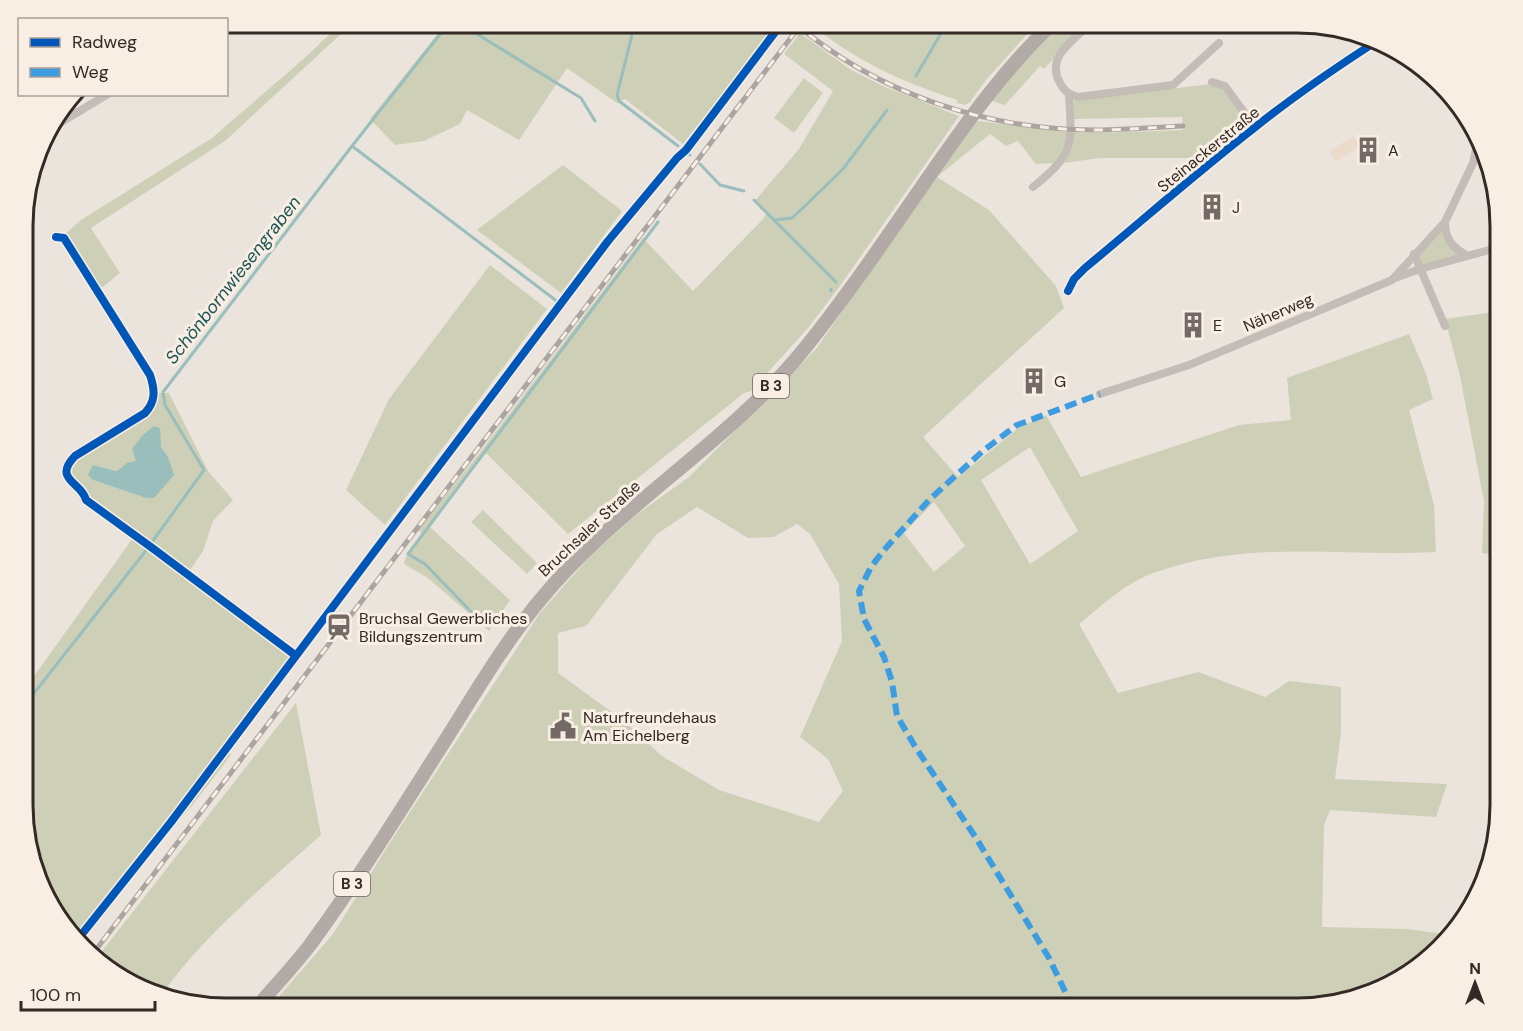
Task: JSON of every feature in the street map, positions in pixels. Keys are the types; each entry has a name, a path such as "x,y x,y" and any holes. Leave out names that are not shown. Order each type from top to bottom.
{"main road":[{"name":"Bruchsaler Straße","path":"265,998 309,946 376,850 489,669 538,602 562,573 637,503 708,446 753,405 803,351 851,288 976,109 1027,48 1043,33"}],"street":[{"path":"767,33 771,36"},
{"path":"1033,187 1053,171 1064,158 1070,145 1069,95 1055,74 1054,62 1081,33"},
{"path":"1069,95 1078,97 1173,85 1219,43"},
{"name":"Steinackerstraße","path":"1068,291 1074,279 1085,268 1255,127 1326,74 1368,47"},
{"name":"Steinackerstraße","path":"1212,82 1225,86 1255,127"},
{"path":"66,119 105,96"},
{"name":"Näherweg","path":"1100,394 1189,365 1392,280 1445,222 1473,163 1475,153"},
{"path":"1445,222 1445,233 1449,242 1466,255"},
{"path":"1392,280 1420,268 1490,249"},
{"path":"1414,254 1445,326"}],"green space":[{"path":"331,33 342,33 225,141 91,228 120,273 103,287 91,287 64,235 81,220 212,138"},
{"path":"438,33 781,33 777,38 764,39 683,144 625,99 617,103 567,68 519,140 467,110 460,124 424,141 395,145 370,119"},
{"path":"800,33 851,70 885,87 959,116 840,286 808,328 751,391 744,393 568,534 487,454 484,454 430,527 510,600 489,631 428,578 404,564 406,557 422,534 418,530 643,238 693,291 764,218 766,214 754,202 799,149 833,91 784,54"},
{"path":"823,33 1028,33 965,105 880,69 844,49"},
{"path":"1046,33 1078,33 1044,69 1040,66 1005,105 988,100"},
{"path":"804,78 823,93 794,133 774,118"},
{"path":"1212,84 1222,88 1248,123 1205,158 1100,158 1064,163 1073,146 1073,132 1183,130 1182,117 1073,119 1074,100"},
{"path":"979,121 1068,132 1068,144 1056,163 1036,164 1018,141 1006,146 990,134 937,177 989,210 1056,286 1064,308 923,437 958,477 1020,427 1046,415 1081,477 1239,425 1291,420 1287,378 1409,334 1425,371 1433,399 1409,410 1434,505 1436,552 1271,552 1205,559 1152,573 1128,586 1079,624 1118,693 1198,672 1265,697 1289,681 1341,687 1341,732 1335,779 1447,784 1436,817 1330,810 1324,825 1322,927 1407,929 1440,934 1404,965 1371,983 1347,991 1297,998 278,998 333,934 540,613 591,555 636,515 689,477 816,349 975,122","holes":["1030,447 1078,531 1030,564 981,480","934,502 965,546 934,572 904,533","697,507 748,538 774,537 797,524 810,534 839,584 842,641 800,737 828,759 843,791 819,822 719,790 662,756 624,721 558,673 558,633 586,626 657,534"]},
{"path":"563,165 622,211 561,293 477,230"},
{"path":"1445,222 1445,233 1466,255 1420,269 1414,254"},
{"path":"490,265 547,309 385,525 346,490 389,399"},
{"path":"1490,312 1490,554 1482,553 1484,501 1460,376 1445,319"},
{"path":"152,393 169,393 208,471 233,500 213,521 203,551 186,576 286,651 292,662 228,749 231,755 195,802 81,932 59,902 48,879 37,843 33,818 33,677 133,538 79,500 82,496 72,488 64,474 66,462 69,456 144,410 149,404","holes":["161,447 168,457 146,498 93,480 93,465 118,471"]},
{"path":"483,510 537,563 527,574 471,522"},
{"path":"296,703 321,835 256,892 215,932 166,989 141,978 102,952"}],"shaded area":[{"path":"1353,136 1360,147 1336,162 1329,151"}],"water":[{"path":"154,426 160,428 161,447 168,457 174,475 154,498 146,498 93,480 88,475 93,465 117,471 127,463 136,461 132,449"}],"waterway":[{"name":"Schönbornwiesengraben","path":"33,695 144,553 204,470 165,405 163,392 441,33"},
{"name":"Schönbornwiesengraben","path":"475,33 581,98 595,121"},
{"path":"632,33 617,95 619,101 678,146"},
{"path":"916,76 941,33"},
{"path":"775,220 792,218 843,169 887,110"},
{"path":"352,146 558,302"},
{"path":"700,164 720,185 744,191"},
{"path":"754,200 836,282"},
{"path":"482,623 425,564 408,554 658,222"}],"railway":[{"path":"98,948 794,33"},
{"path":"808,33 862,70 899,89 977,116 1059,129 1110,130 1183,126"}],"marked path":[{"path":"1068,998 1049,958 976,838 897,716 892,682 884,657 864,619 859,591 871,567 884,550 930,499 984,450 1017,425 1100,394"}],"cycle path":[{"path":"82,933 171,822 608,241 686,150 774,33"},
{"path":"1068,291 1074,279 1085,268 1232,145 1299,94 1368,47"},
{"path":"56,237 64,238 150,375 154,390 153,400 145,413 75,456 66,470 67,476 86,500 295,655"}],"place":[{"name":"A","path":"1368,150"},
{"name":"J","path":"1212,207"},
{"name":"E","path":"1193,325"},
{"name":"G","path":"1034,381"},
{"name":"Bruchsal Gewerbliches Bildungszentrum","path":"339,627"},
{"name":"Naturfreundehaus Am Eichelberg","path":"563,726"}]}
